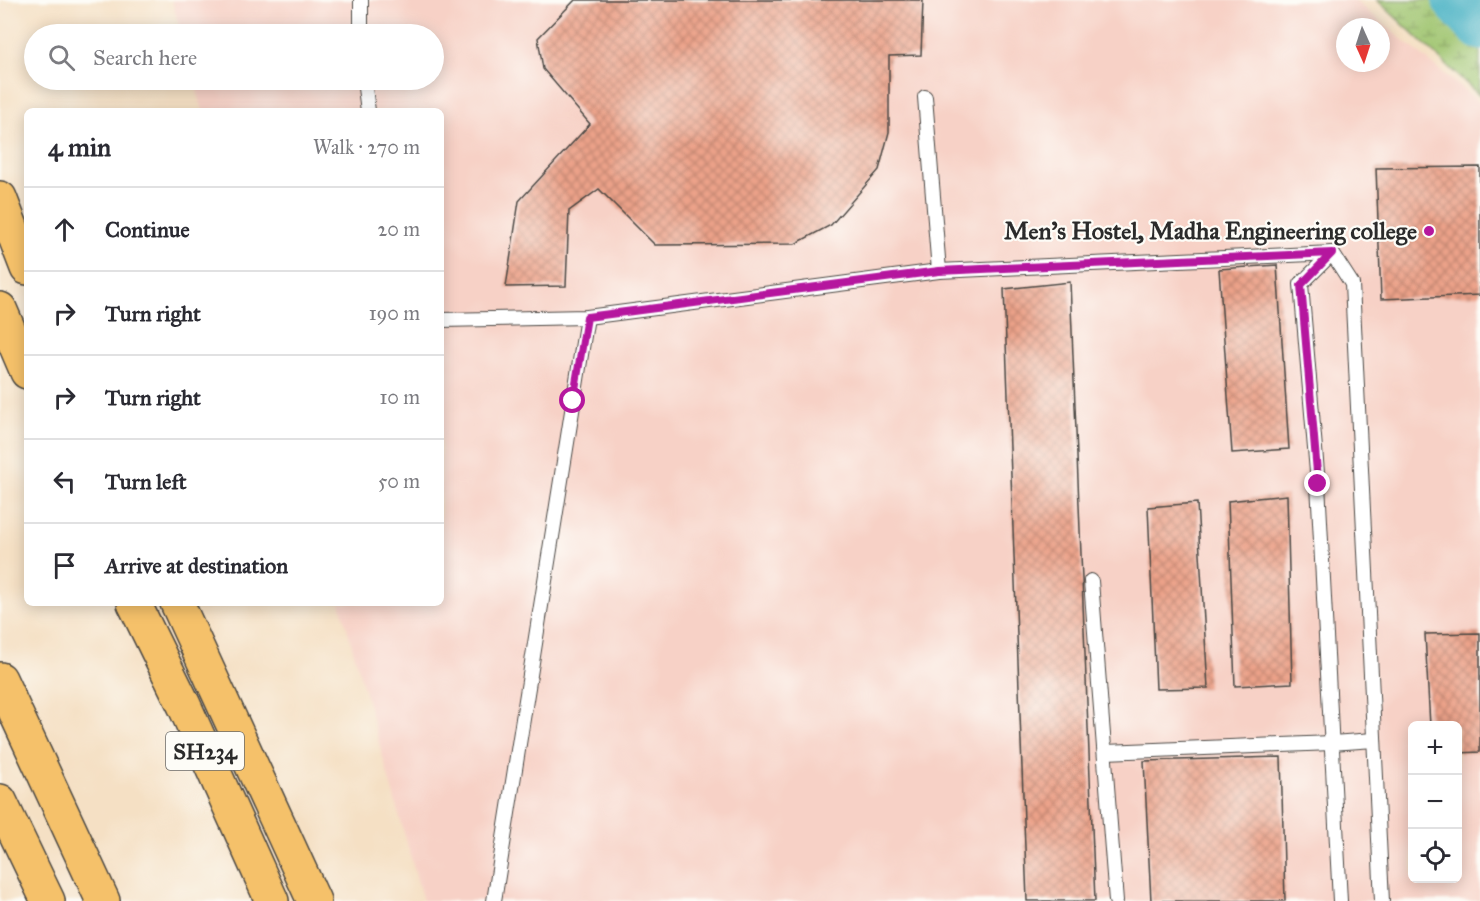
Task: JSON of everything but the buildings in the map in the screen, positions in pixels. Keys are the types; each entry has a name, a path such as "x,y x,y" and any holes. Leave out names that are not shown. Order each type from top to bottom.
{"main road":[{"path":"0,198 24,260"},
{"path":"0,309 24,365"},
{"name":"SH234","path":"135,606 272,901"},
{"path":"178,606 314,901"},
{"path":"0,679 103,901"},
{"path":"0,801 48,901"}],"lane":[{"path":"361,0 361,24"},
{"path":"365,90 368,108"},
{"path":"925,97 939,271"},
{"path":"444,320 587,317 939,271 1332,253"},
{"path":"1332,253 1352,284 1382,901"},
{"path":"1332,253 1301,285 1318,484 1340,901"},
{"path":"494,901 587,317"},
{"path":"1091,581 1116,901"},
{"path":"1105,752 1374,740"}],"shaded area":[{"path":"172,0 1354,0 1376,18 1336,18 1336,72 1390,72 1390,29 1480,103 1480,901 423,901 341,606 444,606 444,108 202,108 197,90 444,90 444,24 178,24"}],"green space":[{"path":"1377,0 1480,0 1480,96"}],"waterway":[{"path":"1456,0 1480,26"}],"place":[{"name":"Men's Hostel, Madha Engineering college","path":"1429,231"}],"route":[{"path":"573,401 587,317 939,271 1332,253 1301,285 1318,484"}]}
